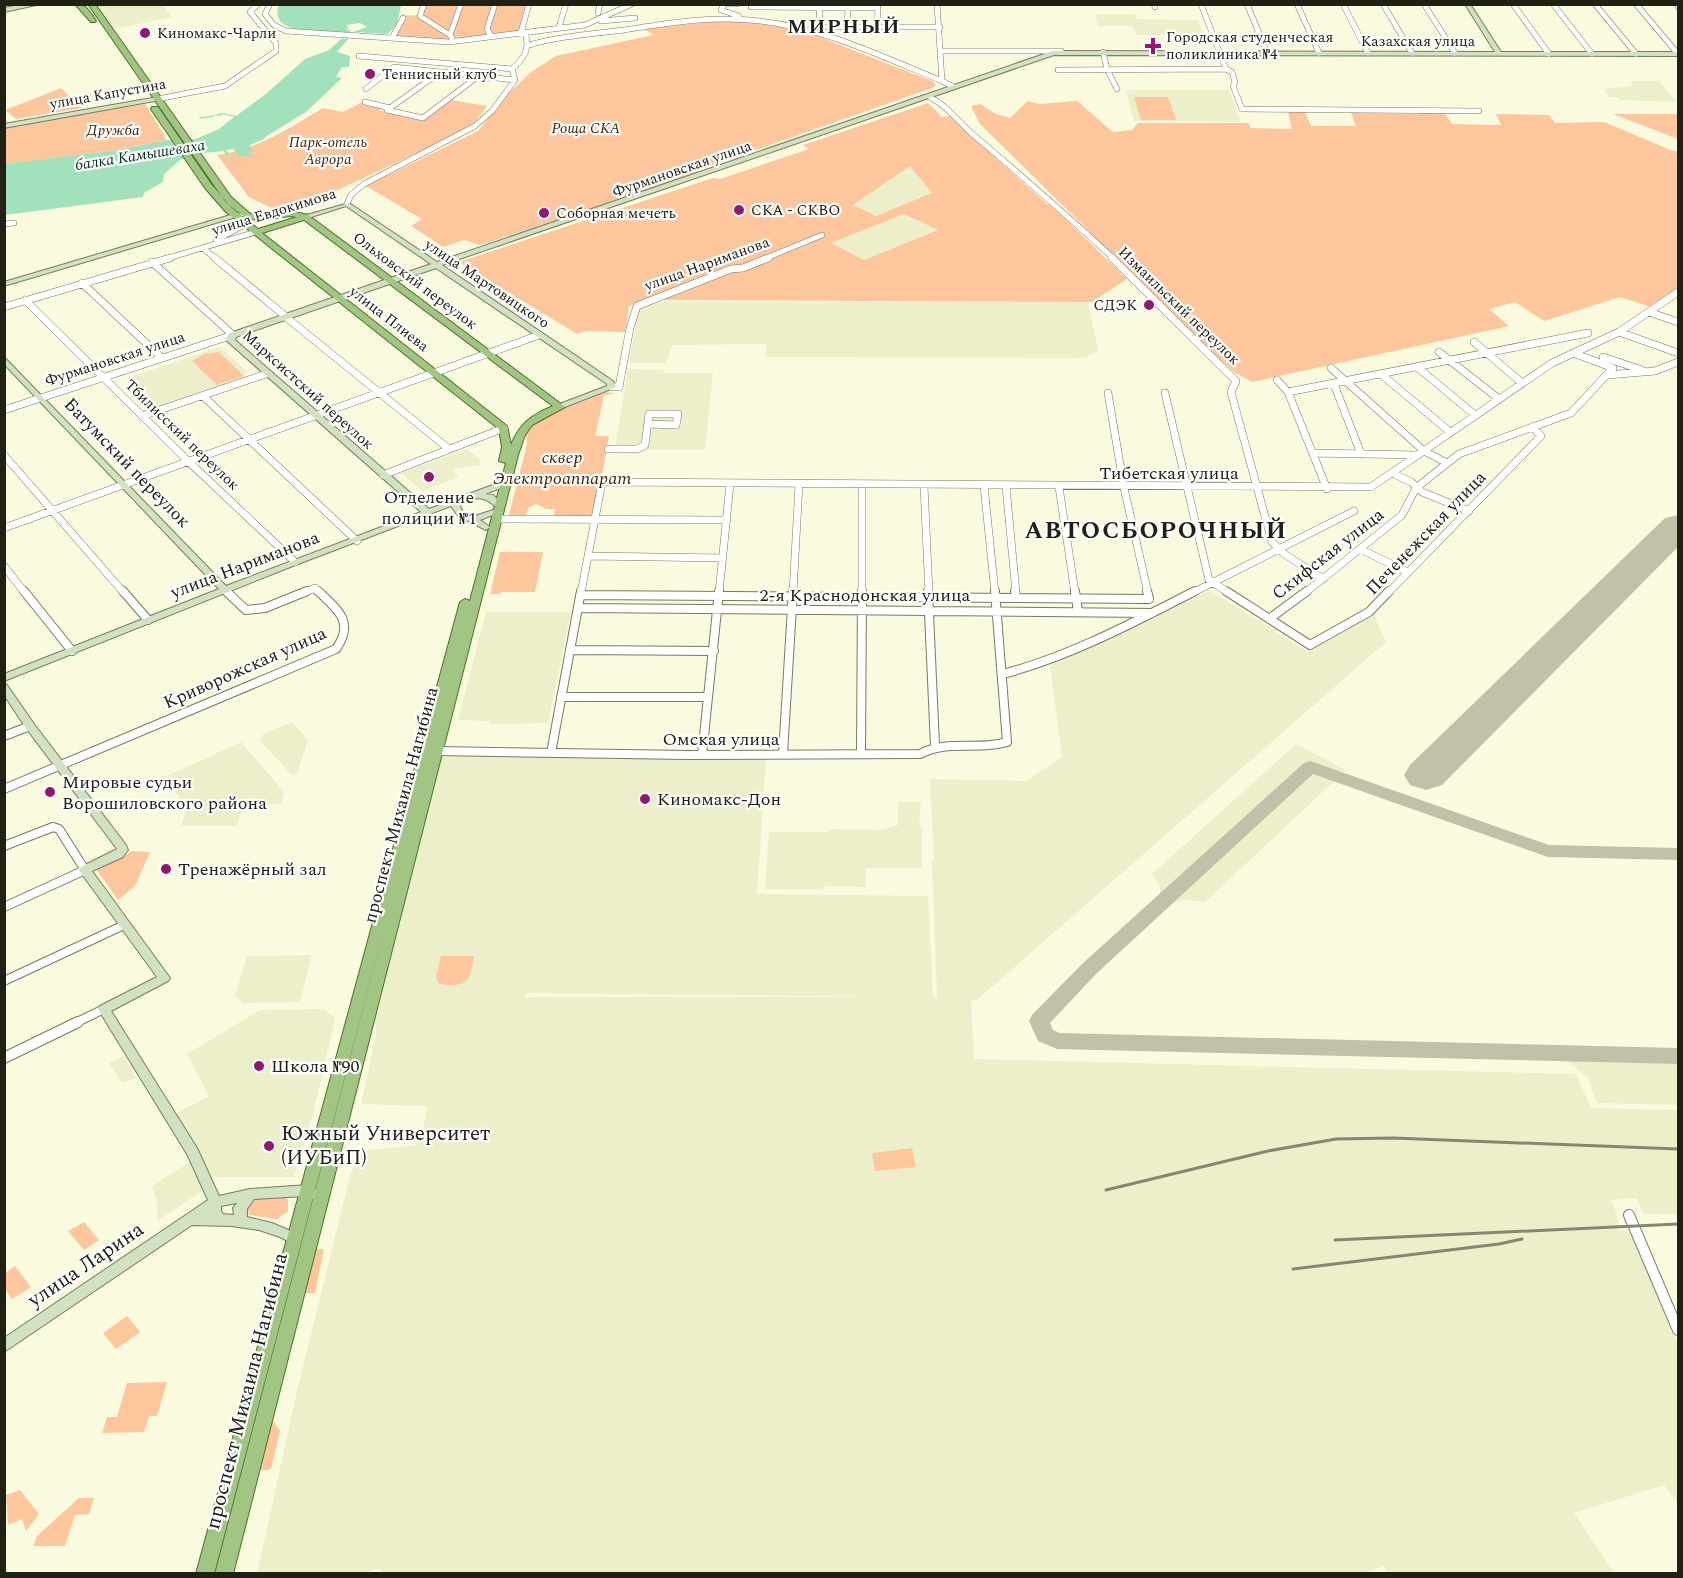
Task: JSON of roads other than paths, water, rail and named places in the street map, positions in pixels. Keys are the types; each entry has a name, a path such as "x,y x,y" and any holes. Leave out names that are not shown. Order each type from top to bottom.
{"main road":[{"path":"78,4 219,200 243,216 269,218"},
{"path":"91,4 228,199 243,216"},
{"path":"255,231 258,223 269,218 291,213 305,217"},
{"name":"улица Плиева","path":"243,216 255,231 504,428"},
{"name":"улица Евдокимова","path":"255,231 305,217"},
{"name":"Ольховский переулок","path":"305,217 560,407"},
{"name":"проспект Михаила Нагибина","path":"313,1195 493,514 520,434 528,422 560,407"},
{"name":"проспект Михаила Нагибина","path":"205,1574 298,1229 313,1195 436,751 493,514 507,447 504,428"},
{"name":"проспект Михаила Нагибина","path":"224,1574 298,1229"}],"street":[{"path":"4,10 33,4"},
{"path":"4,10 39,4"},
{"path":"188,93 225,86 276,51 276,43 250,12 258,4"},
{"path":"270,4 265,14 269,21 286,31 454,41 585,25 633,4"},
{"path":"424,4 420,16 450,35 454,41"},
{"path":"450,35 461,4"},
{"path":"490,36 487,29 495,4"},
{"path":"359,56 512,69 528,54 529,45 523,32 529,4"},
{"path":"560,27 566,4"},
{"path":"598,13 600,4"},
{"path":"737,4 722,5 721,10 737,14 739,16 737,19"},
{"path":"937,4 942,81"},
{"path":"1201,4 1226,69"},
{"path":"1247,4 1267,53"},
{"path":"1297,4 1319,53"},
{"path":"1343,4 1368,53"},
{"path":"1383,4 1412,53"},
{"path":"1424,4 1455,53"},
{"path":"1467,4 1500,54"},
{"path":"1513,4 1549,54"},
{"path":"1553,4 1592,54"},
{"path":"1595,4 1636,54"},
{"path":"1636,4 1678,54"},
{"path":"751,8 819,6 878,8 877,27"},
{"path":"819,6 820,27"},
{"path":"848,8 848,27"},
{"path":"392,38 402,18"},
{"path":"597,20 635,18"},
{"path":"529,45 580,35 737,19 816,32 952,86"},
{"path":"816,32 814,29 820,27 940,27"},
{"path":"941,51 1039,55"},
{"name":"Казахская улица","path":"986,77 1039,55 1064,51 1678,54"},
{"path":"928,97 1056,54 1086,52"},
{"path":"1103,52 1107,69 1117,89"},
{"path":"366,89 394,67 477,78 500,77 515,80 512,69"},
{"path":"1059,70 1226,69 1232,72 1235,82 1233,86 1242,109 1479,111"},
{"path":"439,73 387,110 423,118 477,78"},
{"path":"928,97 952,86 986,77"},
{"name":"улица Евдокимова","path":"305,217 347,204 349,196 369,180 476,126 515,80"},
{"name":"улица Капустина","path":"4,126 149,101 188,93 215,83"},
{"name":"Фурмановская улица","path":"4,410 394,282 928,97"},
{"name":"Измаильский переулок","path":"928,97 939,102 979,141 1010,163 1053,202 1233,377 1236,381 1231,392 1272,542 1278,549"},
{"path":"365,102 390,108"},
{"name":"улица Мартовицкого","path":"347,204 610,383 612,387"},
{"path":"243,216 202,248 449,449"},
{"name":"улица Евдокимова","path":"4,284 243,216"},
{"path":"4,224 14,223"},
{"name":"улица Евдокимова","path":"4,307 255,231"},
{"name":"улица Нариманова","path":"612,387 619,387 632,318 637,306 731,269 743,268 822,236"},
{"name":"Марксистский переулок","path":"152,262 233,335 230,338 231,341 266,374 428,513"},
{"path":"82,283 162,358"},
{"name":"Тибетская улица","path":"595,519 602,482 1259,489 1371,487 1552,363 1618,332 1678,292"},
{"name":"Тбилисский переулок","path":"25,300 188,461 295,562"},
{"path":"1649,312 1678,322"},
{"path":"1618,332 1678,353"},
{"path":"1288,392 1588,333"},
{"path":"4,528 539,335"},
{"path":"1474,342 1485,354 1522,383"},
{"path":"1576,351 1647,372"},
{"path":"1576,351 1613,368 1607,375"},
{"path":"1439,352 1499,399"},
{"name":"Батумский переулок","path":"4,359 225,590"},
{"path":"1607,375 1647,372 1674,366 1678,362"},
{"path":"1331,368 1424,451 1445,462"},
{"path":"1417,368 1475,415"},
{"path":"142,416 266,374"},
{"path":"1381,374 1450,432"},
{"name":"Скифская улица","path":"1269,619 1402,515 1416,488 1445,462 1459,454 1571,413 1607,375"},
{"path":"1277,380 1288,392 1327,489"},
{"path":"1334,384 1361,454"},
{"path":"560,407 612,387"},
{"path":"1108,393 1149,600"},
{"path":"1165,393 1206,575 1211,582 1269,619"},
{"path":"203,396 357,541"},
{"path":"608,449 636,449 645,445 648,424"},
{"name":"Печенежская улица","path":"1269,619 1310,645 1370,612 1541,436 1532,427"},
{"path":"382,475 504,428"},
{"path":"1314,453 1416,455"},
{"path":"4,455 148,620"},
{"path":"1392,473 1411,482 1416,488 1469,511"},
{"path":"702,755 730,484"},
{"path":"783,754 799,484"},
{"path":"861,754 862,485"},
{"name":"улица Нариманова","path":"4,678 295,562 357,541 498,486"},
{"path":"924,486 935,746"},
{"path":"984,486 1003,674 1044,663 1152,613 1354,511"},
{"path":"1006,486 1016,598"},
{"path":"1059,487 1078,612"},
{"path":"473,495 486,495 493,514"},
{"path":"456,501 455,507 458,514"},
{"path":"428,513 458,514 473,519 493,514 595,519 727,520"},
{"path":"551,753 595,519"},
{"path":"1278,549 1323,579"},
{"path":"1360,549 1408,572"},
{"path":"589,556 723,558"},
{"path":"4,566 72,651"},
{"name":"Криворожская улица","path":"4,789 336,649 345,635 346,625 339,612 315,588 257,611 246,610 225,590"},
{"path":"581,595 1149,600 1160,608"},
{"name":"2-я Краснодонская улица","path":"578,608 1152,613"},
{"path":"570,650 714,651"},
{"name":"Омская улица","path":"436,751 702,755 920,754 935,746 1003,744 1007,742 1003,674"},
{"path":"4,687 30,726 122,845 123,850 4,907"},
{"path":"561,697 708,697"},
{"path":"4,736 30,726"},
{"path":"4,846 53,827 59,829 85,870 164,978 161,982 4,1058"},
{"path":"4,981 124,925"},
{"path":"104,1009 192,1152 215,1202 214,1211 218,1218"},
{"path":"215,1202 250,1194 313,1195"},
{"path":"241,1222 240,1208 250,1194"},
{"name":"улица Ларина","path":"4,1346 215,1202"},
{"path":"1629,1215 1678,1329"},
{"path":"190,1219 218,1218 298,1229"}],"water":[{"path":"279,5 401,5 397,24 388,34 353,32 367,27 360,23 346,25 349,28 346,30 351,30 349,32 316,32 291,28 282,23 278,15"},
{"name":"балка Камышеваха","path":"349,38 337,52 350,56 349,67 342,67 336,77 342,78 306,112 266,138 250,145 252,151 248,154 259,157 239,156 233,149 226,150 234,161 247,164 234,162 223,151 193,154 180,160 164,174 163,182 144,193 143,197 5,215 4,164 117,150 167,140 196,139 219,129 234,117 223,114 214,115 223,113 236,116 266,94 305,59 329,50 341,39"}],"waterway":[{"path":"200,118 214,116"}],"railway":[{"path":"1106,1190 1268,1151 1336,1139 1393,1138 1678,1149"},
{"path":"1335,1240 1678,1224"},
{"path":"1293,1269 1499,1244 1522,1239"}],"place":[{"name":"Киномакс-Чарли","path":"145,33"},
{"name":"Городская студенческая поликлиника №4","path":"1153,46"},
{"name":"Теннисный клуб","path":"370,74"},
{"name":"СКА - СКВО","path":"739,210"},
{"name":"Соборная мечеть","path":"544,213"},
{"name":"СДЭК","path":"1149,305"},
{"name":"Отделение полиции №1","path":"429,477"},
{"name":"Мировые судьи Ворошиловского района","path":"50,792"},
{"name":"Киномакс-Дон","path":"645,799"},
{"name":"Тренажёрный зал","path":"166,869"},
{"name":"Школа №90","path":"259,1066"},
{"name":"Южный Университет (ИУБиП)","path":"269,1146"}],"district":[{"name":"МИРНЫЙ","path":"844,27"},
{"name":"АВТОСБОРОЧНЫЙ","path":"1156,531"}],"park label":[{"name":"Роща СКА","path":"586,128"},
{"name":"Дружба","path":"113,130"},
{"name":"Парк-отель Аврора","path":"328,150"},
{"name":"cквер Электроаппарат","path":"562,467"}]}
